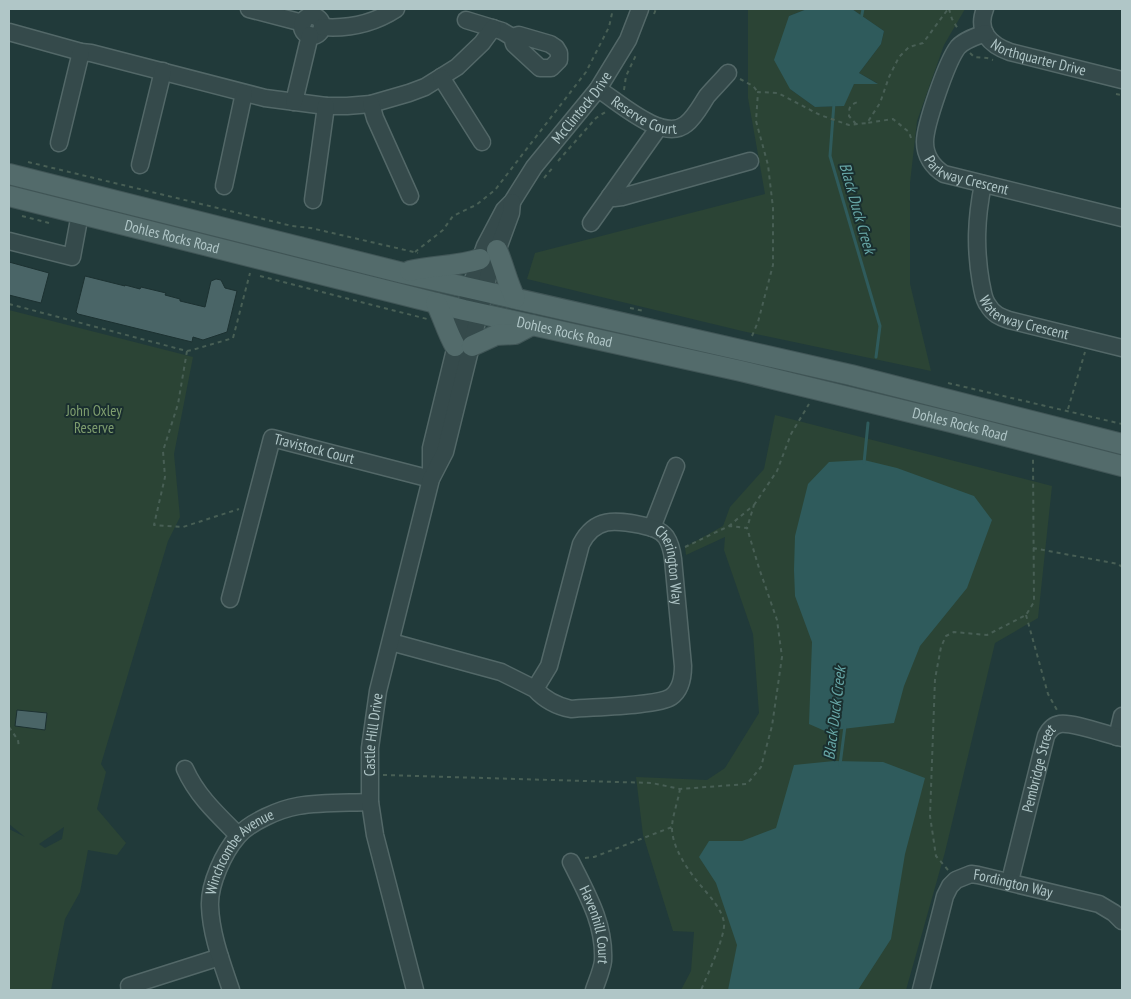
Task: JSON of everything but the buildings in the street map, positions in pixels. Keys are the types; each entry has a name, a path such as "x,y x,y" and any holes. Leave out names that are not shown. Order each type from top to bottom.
{"main road":[{"name":"Dohles Rocks Road","path":"9,174 403,273 851,375 1122,444"},
{"name":"Dohles Rocks Road","path":"9,196 433,312 472,312 532,325 847,396 1122,466"},
{"path":"403,273 428,266 462,265 488,254 504,266 506,279 515,298"},
{"path":"433,312 441,314 447,333 464,346 496,335 515,334 532,325"}],"street":[{"path":"249,9 341,28 380,18 396,9"},
{"name":"Northquarter Drive","path":"985,9 983,14 985,33 994,44 1010,52 1122,80"},
{"name":"McClintock Drive","path":"472,312 488,254 511,213 512,202 534,167 598,89 646,13"},
{"path":"466,20 493,28 512,37"},
{"path":"294,102 313,22"},
{"path":"9,32 266,98 326,106 347,106 371,104 409,93 425,86 457,67 482,43 493,28"},
{"name":"Parkway Crescent","path":"985,33 965,42 958,48 938,92 927,131 925,143 928,158 937,170 944,174 1122,218"},
{"path":"59,143 81,52"},
{"path":"140,165 163,72"},
{"name":"Reserve Court","path":"598,89 659,127 669,130 678,129 687,123 728,73"},
{"path":"441,76 482,142"},
{"path":"224,186 244,93"},
{"path":"371,104 375,118 410,196"},
{"path":"313,200 326,106"},
{"path":"591,222 659,127"},
{"path":"610,196 617,198 750,161"},
{"path":"633,164 637,168 646,190"},
{"name":"Waterway Crescent","path":"983,184 976,238 984,299 987,305 999,317 1122,348"},
{"path":"9,241 72,257 80,214"},
{"name":"Castle Hill Drive","path":"415,990 375,835 370,802 373,724 378,691 431,479 444,452 472,312"},
{"path":"847,396 851,375"},
{"name":"Travistock Court","path":"230,599 272,438 431,479"},
{"path":"652,528 676,466"},
{"name":"Cherington Way","path":"390,642 501,672 534,689 550,702 571,709 652,703 671,697 683,680 683,666 671,546 660,531 613,521 595,527 585,537 581,544 549,666 534,689"},
{"path":"1120,738 1122,716"},
{"name":"Pembridge Street","path":"1010,881 1049,730 1054,726 1066,724 1120,738"},
{"path":"185,769 190,781 203,800 238,835"},
{"name":"Winchcombe Avenue","path":"230,990 212,930 210,904 214,878 238,835 263,818 299,805 370,802"},
{"name":"Havenhill Court","path":"571,862 600,923 603,962 594,990"},
{"name":"Fordington Way","path":"921,990 950,886 956,880 971,874 1010,881 1099,904 1114,913 1122,921"},
{"path":"129,986 220,957"}],"path":[{"path":"415,252 443,230 453,216 476,205 494,190 586,72 609,26 613,9"},
{"path":"646,13 656,9"},
{"path":"948,9 961,33"},
{"path":"867,123 880,103 889,77 899,57 909,47 924,43 948,9"},
{"path":"541,182 583,131 596,118 609,110 623,91 626,76 638,52"},
{"path":"728,73 753,86 758,92 756,122 768,165 773,208 773,265 758,322 752,336"},
{"path":"758,92 778,93 820,115 849,126 893,119 908,132 912,140"},
{"path":"856,124 849,116 849,108 851,104 858,102"},
{"path":"25,161 292,226 311,228 424,254"},
{"path":"16,214 51,224"},
{"path":"9,304 188,351 233,338 250,274"},
{"path":"260,276 433,312"},
{"path":"1068,410 1088,340"},
{"path":"188,351 178,404 163,451 165,477 154,525 183,527 256,504"},
{"path":"370,774 652,783 680,789 747,784 761,767 772,726 782,658 777,620 747,528 754,506 777,471 791,434 809,404"},
{"path":"956,880 936,856 930,816 935,679 941,647 946,636 954,632 987,634 1026,615 1034,602 1035,489 1033,459"},
{"path":"671,546 687,547 729,526 754,506"},
{"path":"729,526 747,528"},
{"path":"1033,548 1118,564 1122,567"},
{"path":"1026,615 1048,694 1066,724"},
{"path":"9,727 18,740 19,748"},
{"path":"680,789 672,827 678,851 692,876 718,906 724,923 723,938 701,990"},
{"path":"571,862 581,856 594,857 672,827"}],"green space":[{"path":"748,9 807,9 789,16 790,89 815,107 843,106 854,84 877,83 859,73 881,44 884,31 852,9 965,9 944,45 917,121 910,183 910,284 931,371 742,331 527,279 535,253 765,194 748,98"},
{"name":"John Oxley Reserve","path":"9,310 193,357 174,454 180,517 168,541 101,764 106,772 97,809 126,843 117,855 88,850 80,892 65,919 51,990 9,990 9,829 25,837 9,824","holes":["64,827 62,839 45,848 39,844"]},
{"path":"775,415 1052,486 1038,618 995,643 945,852 906,990 681,990 691,971 694,932 673,931 643,835 636,777 707,780 725,768 759,713 753,634 724,550 725,537 686,555 685,547 723,526 730,507 764,469"}],"water":[{"path":"807,9 852,9 884,31 881,44 859,73 878,84 854,84 844,106 815,107 790,89 774,60 789,16"},
{"path":"864,460 897,468 974,496 992,520 967,588 920,646 904,686 894,723 825,731 809,724 812,642 795,596 795,536 808,484 829,462"},
{"path":"834,761 883,762 925,778 905,854 891,939 858,990 728,990 737,945 716,883 699,857 709,841 742,841 776,828 794,765"}],"waterway":[{"name":"Black Duck Creek","path":"861,19 863,9"},
{"name":"Black Duck Creek","path":"834,103 830,156 880,326 876,357"},
{"name":"Black Duck Creek","path":"864,463 868,423"},
{"name":"Black Duck Creek","path":"840,765 845,726"}]}
